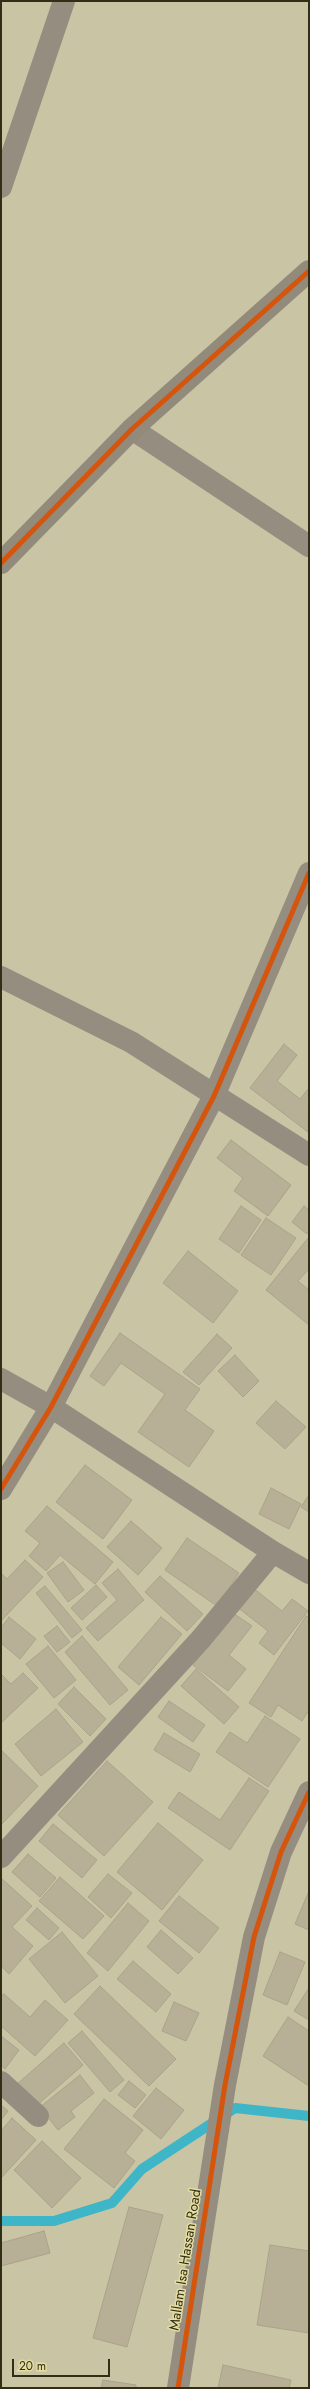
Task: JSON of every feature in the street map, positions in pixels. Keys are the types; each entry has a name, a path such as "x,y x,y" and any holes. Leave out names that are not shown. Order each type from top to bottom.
{"street":[{"path":"1,187 64,1"},
{"path":"1,563 132,429 309,271"},
{"path":"132,429 309,546"},
{"path":"1,1489 51,1407 214,1096 309,873"},
{"path":"1,977 131,1042 309,1155"},
{"path":"1,1379 51,1407 273,1552 309,1573"},
{"path":"1,1857 201,1639 273,1552"},
{"name":"Mallam Isa Hassan Road","path":"178,2388 225,2085 254,1937 281,1852 309,1792"},
{"path":"1,2082 38,2116"}],"building":[{"path":"284,1044 297,1055 277,1081 300,1099 309,1088 308,1132 250,1088"},
{"path":"231,1140 291,1185 268,1216 234,1191 243,1178 217,1158"},
{"path":"241,1206 261,1220 239,1253 219,1239"},
{"path":"304,1206 309,1210 309,1231 307,1234 292,1222"},
{"path":"266,1218 296,1238 271,1275 241,1255"},
{"path":"309,1237 309,1269 298,1281 309,1290 309,1325 266,1290"},
{"path":"188,1251 238,1291 213,1323 163,1283"},
{"path":"120,1333 200,1389 185,1410 214,1431 189,1467 138,1432 165,1394 121,1363 104,1386 90,1376"},
{"path":"217,1334 232,1348 199,1385 183,1372"},
{"path":"235,1355 259,1381 243,1397 218,1371"},
{"path":"276,1401 306,1427 285,1449 256,1423"},
{"path":"85,1465 132,1500 103,1539 56,1502"},
{"path":"271,1488 301,1504 289,1529 259,1514"},
{"path":"309,1495 309,1512 301,1507"},
{"path":"47,1506 113,1562 95,1584 60,1555 46,1571 29,1556 40,1543 25,1531"},
{"path":"131,1521 162,1548 138,1575 107,1547"},
{"path":"187,1538 239,1573 217,1606 165,1570"},
{"path":"25,1560 43,1577 1,1621 1,1573 7,1579"},
{"path":"63,1562 84,1590 68,1602 47,1573"},
{"path":"118,1569 144,1600 98,1641 86,1628 117,1600 102,1583"},
{"path":"160,1576 203,1614 187,1631 145,1592"},
{"path":"96,1585 107,1597 82,1620 71,1608"},
{"path":"45,1586 82,1630 72,1638 36,1593"},
{"path":"252,1587 282,1611 292,1599 308,1611 274,1655 259,1643 268,1631 237,1607"},
{"path":"233,1613 252,1626 229,1655 246,1669 228,1691 193,1665"},
{"path":"306,1616 309,1618 309,1710 302,1721 278,1705 271,1717 249,1703"},
{"path":"9,1617 36,1639 20,1659 1,1643 1,1628"},
{"path":"161,1617 182,1634 139,1685 118,1667"},
{"path":"57,1626 70,1642 57,1652 44,1636"},
{"path":"82,1636 128,1690 110,1705 65,1652"},
{"path":"48,1646 76,1680 54,1698 26,1664"},
{"path":"196,1669 239,1707 224,1724 181,1686"},
{"path":"23,1673 38,1688 1,1723 1,1674 11,1684"},
{"path":"74,1687 106,1719 90,1736 58,1704"},
{"path":"169,1701 205,1725 193,1742 158,1717"},
{"path":"56,1709 83,1742 41,1776 15,1744"},
{"path":"265,1716 300,1739 268,1787 216,1752 230,1732 247,1743"},
{"path":"164,1733 200,1754 190,1772 154,1750"},
{"path":"1,1750 38,1786 1,1825"},
{"path":"107,1761 153,1802 104,1856 58,1815"},
{"path":"249,1778 269,1791 230,1850 168,1808 179,1792 220,1820"},
{"path":"158,1823 203,1860 162,1910 117,1872"},
{"path":"53,1824 97,1860 82,1878 39,1841"},
{"path":"28,1854 56,1878 40,1897 12,1872"},
{"path":"108,1874 132,1893 111,1918 88,1897"},
{"path":"60,1877 104,1916 83,1939 39,1901"},
{"path":"1,1878 32,1906 12,1927 33,1946 9,1974 1,1966"},
{"path":"309,1891 309,1930 295,1924"},
{"path":"179,1896 219,1928 199,1953 159,1921"},
{"path":"128,1903 149,1921 108,1971 87,1953"},
{"path":"37,1908 59,1928 49,1940 26,1920"},
{"path":"161,1930 193,1958 178,1974 147,1947"},
{"path":"62,1932 98,1976 65,2003 29,1959"},
{"path":"280,1952 305,1962 287,2005 263,1995"},
{"path":"133,1961 171,1994 156,2012 117,1979"},
{"path":"100,1986 176,2059 149,2086 74,2014"},
{"path":"309,1988 309,2020 294,2011"},
{"path":"4,1994 30,2017 45,2000 68,2020 35,2056 1,2026 1,1996"},
{"path":"174,2002 199,2013 186,2041 162,2031"},
{"path":"288,2017 309,2031 309,2086 263,2056"},
{"path":"82,2031 124,2080 110,2092 68,2043"},
{"path":"1,2036 19,2050 5,2069 1,2065"},
{"path":"64,2043 83,2065 35,2107 16,2085"},
{"path":"80,2075 94,2093 71,2111 75,2117 58,2130 40,2107"},
{"path":"129,2081 146,2095 135,2108 118,2095"},
{"path":"156,2088 184,2110 161,2139 133,2116"},
{"path":"104,2099 143,2130 125,2153 135,2161 114,2188 64,2149"},
{"path":"1,2105 8,2111 1,2120"},
{"path":"12,2118 36,2140 1,2178 1,2131"},
{"path":"42,2141 81,2178 52,2208 14,2170"},
{"path":"129,2207 163,2215 127,2347 93,2338"},
{"path":"44,2231 50,2253 1,2266 1,2243"},
{"path":"270,2245 309,2251 309,2333 257,2325"},
{"path":"223,2365 291,2380 289,2388 218,2388"},
{"path":"103,2380 136,2385 136,2388 101,2388"}],"waterway":[{"path":"1,2221 54,2221 112,2203 142,2169 235,2108 309,2116"}],"cycle path":[{"path":"1,563 132,429 309,271"},
{"path":"1,1489 51,1407 214,1096 309,873"},
{"path":"178,2388 225,2085 254,1937 281,1852 309,1792"}]}
